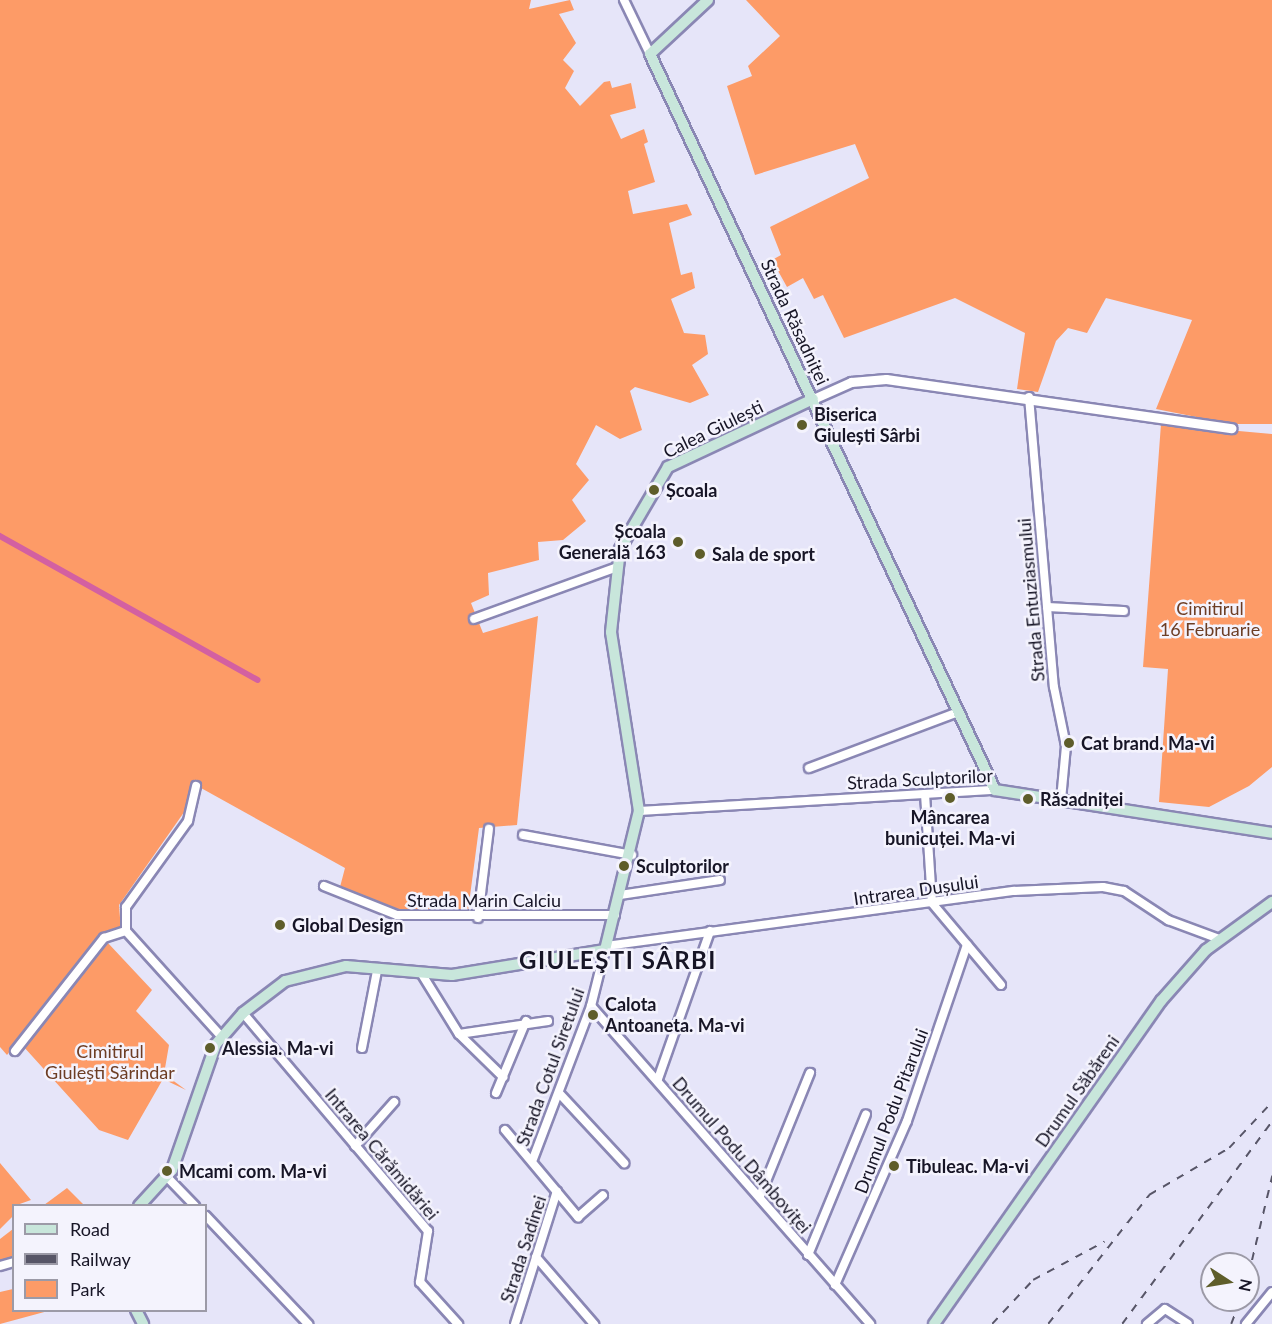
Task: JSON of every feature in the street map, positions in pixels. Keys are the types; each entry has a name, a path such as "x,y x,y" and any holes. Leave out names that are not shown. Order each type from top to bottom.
{"main road":[{"path":"650,54 708,0"},
{"name":"Strada Răsadniței","path":"650,54 995,790"},
{"name":"Calea Giulești","path":"605,948 632,855 639,811 611,632 615,568 628,532 668,466 813,399"},
{"name":"Strada Sculptorilor","path":"995,790 1272,833"},
{"name":"Drumul Săbăreni","path":"934,1324 1161,1001 1219,939 1272,902"},
{"path":"141,1204 168,1178 203,1070 221,1036 243,1012 272,989 300,976 346,966 423,976 569,960 605,948"}],"street":[{"name":"Strada Răsadniței","path":"624,0 650,54"},
{"name":"Calea Giulești","path":"813,399 873,378 1029,397 1232,428"},
{"name":"Strada Entuziasmului","path":"1029,397 1047,607 1066,746 1061,800"},
{"path":"474,619 615,568"},
{"path":"1047,607 1124,611"},
{"path":"809,768 958,712"},
{"path":"195,786 188,821 126,907 126,931 221,1036"},
{"name":"Strada Sculptorilor","path":"639,811 995,790"},
{"path":"925,794 932,903 1001,985"},
{"path":"478,918 489,829"},
{"path":"523,835 632,855"},
{"path":"620,895 720,880"},
{"name":"Strada Marin Calciu","path":"324,886 397,915 478,918 615,915"},
{"name":"Intrarea Dușului","path":"605,948 710,931 932,903 1103,886 1124,891 1168,920 1219,939"},
{"path":"15,1051 104,938 126,931"},
{"path":"658,1079 710,931"},
{"name":"Drumul Podu Pitarului","path":"835,1285 907,1121 967,945"},
{"name":"Strada Cotul Siretului","path":"533,1159 591,1006 605,948"},
{"path":"362,1048 377,971"},
{"path":"423,976 459,1034 502,1077"},
{"name":"Drumul Podu Dâmboviței","path":"591,1006 658,1079 870,1324"},
{"name":"Intrarea Cărămidăriei","path":"243,1012 428,1231 420,1282 458,1324"},
{"path":"459,1034 526,1021 548,1021"},
{"path":"496,1093 526,1021"},
{"path":"760,1196 810,1073"},
{"path":"558,1093 624,1163"},
{"path":"355,1146 394,1102"},
{"path":"808,1255 866,1114"},
{"name":"Strada Sadinei","path":"505,1130 533,1159 557,1191 515,1324"},
{"path":"168,1178 193,1204"},
{"path":"557,1191 578,1216 603,1195"},
{"path":"207,1217 308,1324"},
{"path":"536,1257 594,1324"},
{"path":"1246,1324 1272,1292"},
{"path":"1147,1324 1165,1309 1188,1324"}],"green space":[{"path":"0,0 531,0 529,9 570,0 574,10 559,14 576,43 563,60 574,71 565,88 580,106 604,82 610,81 612,88 631,83 636,108 610,115 621,139 644,129 648,142 644,144 655,182 628,191 633,214 687,204 692,215 669,223 681,275 692,272 695,288 671,299 684,333 705,335 708,354 692,365 709,395 690,403 635,387 630,391 642,430 620,439 596,425 576,464 589,480 572,500 586,521 563,540 538,542 539,560 488,573 489,595 471,603 483,633 538,616 517,825 479,828 468,911 395,909 340,887 345,868 201,788 119,905 121,930 101,935 7,1055 0,1047"},
{"path":"746,0 1272,0 1272,424 1232,424 1156,409 1192,320 1106,298 1087,333 1068,328 1056,341 1038,392 1017,389 1025,333 955,298 844,338 823,295 814,299 803,278 787,287 772,260 781,255 770,227 869,178 855,144 755,175 727,86 752,76 748,66 780,36"},
{"name":"Cimitirul 16 Februarie","path":"1161,424 1272,434 1272,767 1249,786 1209,807 1159,802 1168,669 1143,667"},
{"name":"Cimitirul Giulești Sărindar","path":"108,943 152,990 136,1011 169,1045 164,1074 186,1090 163,1079 128,1140 99,1130 23,1046"},
{"path":"0,1163 31,1200 12,1204 12,1217 0,1229"},
{"path":"67,1188 83,1204 45,1204"},
{"path":"12,1230 12,1260 0,1264 0,1239"},
{"path":"12,1289 12,1312 44,1312 0,1324 0,1292"}],"waterway":[{"path":"0,536 258,680"}],"railway":[{"path":"1048,1324 1149,1195 1229,1148 1272,1102"},
{"path":"1122,1324 1272,1121"},
{"path":"1254,1252 1272,1176"},
{"path":"992,1324 1033,1280 1104,1242"},
{"path":"1231,1324 1236,1312"}],"place":[{"name":"Biserica Giulești Sârbi","path":"802,425"},
{"name":"Școala","path":"654,490"},
{"name":"Școala Generală 163","path":"678,542"},
{"name":"Sala de sport","path":"700,554"},
{"name":"Cat brand. Ma-vi","path":"1069,743"},
{"name":"Mâncarea bunicuței. Ma-vi","path":"950,798"},
{"name":"Răsadniței","path":"1028,799"},
{"name":"Sculptorilor","path":"624,866"},
{"name":"Global Design","path":"280,925"},
{"name":"Calota Antoaneta. Ma-vi","path":"593,1015"},
{"name":"Alessia. Ma-vi","path":"210,1048"},
{"name":"Tibuleac. Ma-vi","path":"894,1166"},
{"name":"Mcami com. Ma-vi","path":"167,1171"}],"district":[{"name":"GIULEŞTI SÂRBI","path":"618,960"}]}
